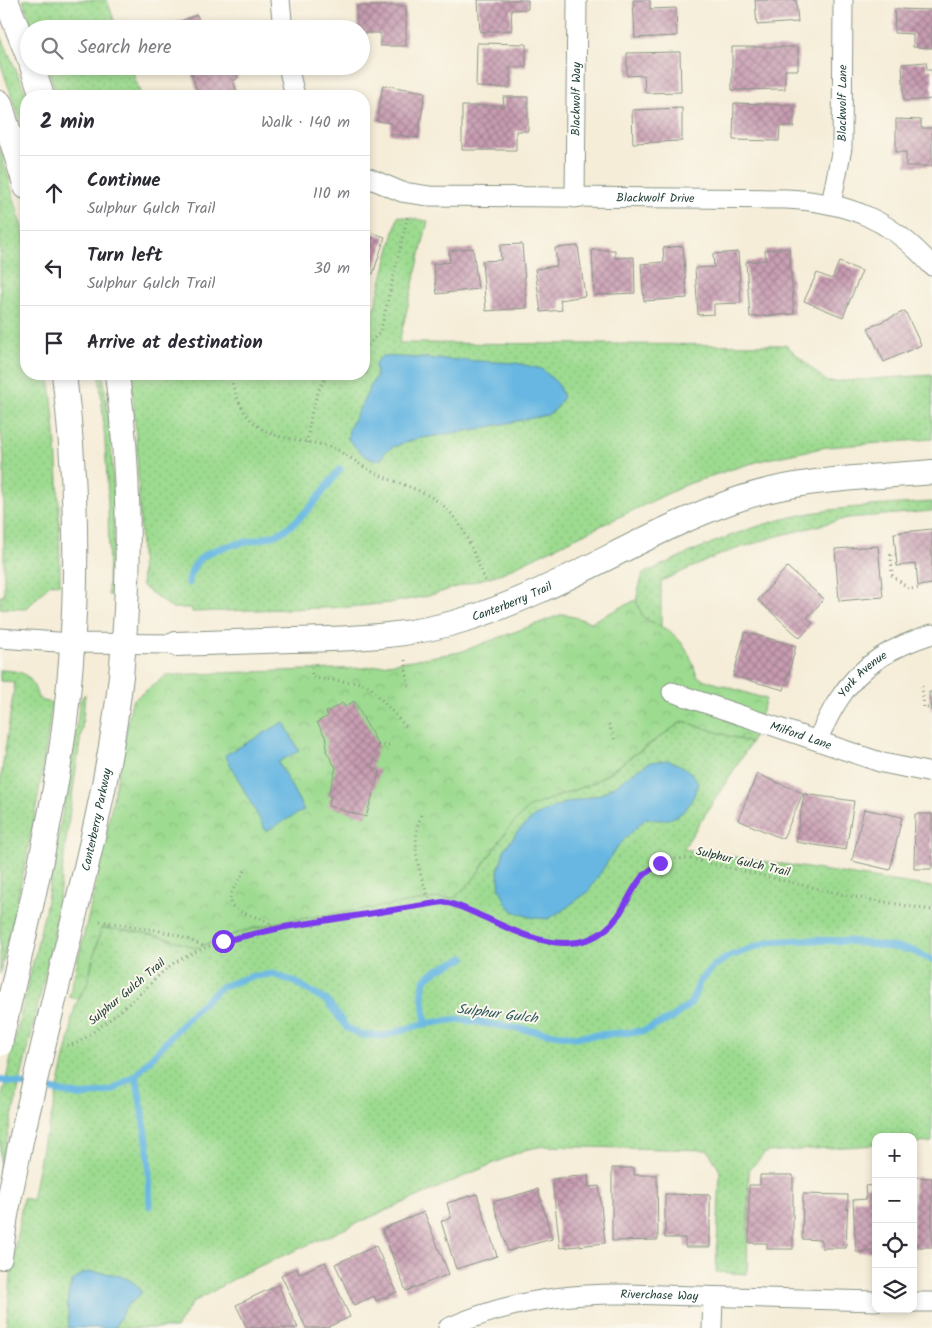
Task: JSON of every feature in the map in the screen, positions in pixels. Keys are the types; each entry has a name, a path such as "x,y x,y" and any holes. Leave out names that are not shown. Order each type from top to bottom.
{"street":[{"path":"6,0 20,35"},
{"path":"280,0 282,20"},
{"name":"Blackwolf Way","path":"575,198 577,0"},
{"name":"Blackwolf Lane","path":"831,204 842,148 843,0"},
{"path":"35,75 40,90"},
{"path":"289,75 293,90"},
{"path":"0,103 20,168"},
{"name":"Blackwolf Drive","path":"370,179 388,187 416,194 575,198 786,199 831,204 862,214 888,227 914,247 932,266"},
{"path":"0,1044 39,873 55,787 66,706 72,643 75,551 74,479 65,380"},
{"name":"Canterberry Parkway","path":"0,1257 6,1215 22,1136 93,835 112,734 120,678 127,609 125,452 118,380"},
{"name":"Canterberry Trail","path":"0,638 72,643 176,644 338,639 401,633 450,624 519,600 696,516 743,498 812,482 932,472"},
{"name":"York Avenue","path":"817,740 839,699 866,667 893,649 932,634"},
{"name":"Milford Lane","path":"672,692 883,763 932,773"},
{"name":"Riverchase Way","path":"448,1328 472,1318 512,1306 603,1293 872,1301"},
{"path":"712,1328 713,1297"},
{"path":"917,1302 932,1302"}],"path":[{"path":"370,343 378,334 382,325 408,214"},
{"path":"231,380 240,404 254,424 291,440 332,447 368,470 435,499 457,521 486,582"},
{"path":"307,443 311,415 318,392 325,380"},
{"path":"896,554 891,555 892,575 909,589 920,588"},
{"path":"404,660 409,689"},
{"path":"312,668 312,676 314,678 361,683 370,687 406,727"},
{"path":"922,686 924,708 930,708"},
{"path":"609,724 615,741"},
{"path":"378,745 392,745"},
{"path":"421,815 417,830 416,859 419,873 432,904"},
{"name":"Sulphur Gulch Trail","path":"61,1044 70,1046 108,1022 172,965 207,948 239,936 272,929 443,902 455,904 518,932 550,942 569,944 583,942 594,938 619,916 642,878 651,869 660,863 681,858 849,896 932,910"},
{"path":"245,871 232,892 230,900 232,906 240,913 269,922 272,929"},
{"path":"100,921 177,935 207,948"}],"green space":[{"path":"23,0 107,0 114,20 30,20"},
{"path":"0,33 24,90 20,90 20,120 0,62"},
{"path":"50,75 134,75 139,90 55,90"},
{"path":"0,147 20,220 20,380 50,380 58,479 60,584 49,585 25,609 0,608 0,596 4,596 4,456 0,425"},
{"path":"398,216 428,221 399,343 786,345 827,382 932,375 932,439 827,447 767,459 729,470 688,484 502,573 428,596 390,603 350,607 192,612 192,608 172,608 142,586 137,453 131,380 370,380 370,326"},
{"path":"100,380 104,380 111,442 114,503 114,590 112,595 108,595 109,540 104,429"},
{"path":"932,502 932,511 848,518 774,537 724,553 661,581 661,626 651,622 639,612 637,600 643,574 746,530 811,513 856,507"},
{"path":"636,600 643,618 670,631 681,642 690,656 697,676 766,699 751,743 683,721 595,782 529,807 507,830 472,881 454,898 437,898 274,923 195,948 171,939 148,934 101,928 87,984 78,999 69,997 98,876 132,701 167,675 364,668 460,652 563,614 591,622"},
{"path":"0,670 15,671 25,675 32,683 38,698 52,703 30,839 0,974 0,784 15,682 0,681"},
{"path":"85,694 54,936 0,1169 0,1105 45,911 72,759 80,700"},
{"path":"683,721 751,743 683,849 932,887 932,1142 917,1143 917,1133 872,1133 872,1145 766,1152 749,1170 747,1274 716,1272 720,1171 708,1150 543,1146 524,1150 246,1272 192,1303 176,1328 6,1328 12,1268 23,1198 32,1200 44,1137 47,1136 71,1032 71,1021 76,1004 87,984 101,928 148,934 171,939 195,948 274,923 437,898 454,898 472,881 507,830 529,807 596,782"}],"water":[{"path":"382,356 516,363 542,369 558,384 563,397 555,410 547,415 416,439 393,447 384,453 382,459 371,459 362,454 348,439 349,429 376,376 375,363"},
{"path":"284,722 299,751 278,762 304,810 266,831 225,755"},
{"path":"668,760 686,768 698,783 691,801 680,814 665,819 646,818 617,847 588,892 548,919 530,917 513,911 506,903 500,889 498,871 505,848 518,831 535,816 562,804 601,794 651,762"},
{"path":"94,1272 121,1276 128,1279 138,1287 141,1293 126,1306 115,1328 69,1328 68,1298 72,1283 83,1273"}],"building":[{"path":"478,0 528,0 528,9 511,10 512,30 480,32"},
{"path":"633,0 650,0 650,9 676,8 677,36 635,38"},
{"path":"755,0 796,0 798,22 757,25"},
{"path":"357,6 406,6 406,46 380,46 380,33 370,33 370,20 357,20"},
{"path":"895,9 932,10 932,48 913,47 913,34 894,33"},
{"path":"197,15 199,20 183,20"},
{"path":"477,43 526,44 526,67 510,67 510,88 476,87"},
{"path":"732,47 798,47 798,70 785,70 785,89 732,90"},
{"path":"680,52 681,92 645,93 644,75 627,76 627,53"},
{"path":"926,62 927,70 932,70 932,99 904,101 902,64"},
{"path":"192,75 237,75 238,78 233,81 236,90 197,90"},
{"path":"383,85 425,92 418,138 390,134 391,123 377,121"},
{"path":"503,97 528,97 528,131 516,131 516,150 462,150 462,106 504,106"},
{"path":"734,103 794,105 794,127 780,126 779,141 733,140"},
{"path":"682,108 682,141 633,143 632,110"},
{"path":"896,119 921,120 921,128 932,128 932,166 906,166 906,152 896,152"},
{"path":"370,232 385,237 373,274 370,273"},
{"path":"522,244 527,308 486,311 482,261 501,260 500,245"},
{"path":"578,246 585,296 560,300 562,310 541,312 535,269 557,266 555,248"},
{"path":"683,246 687,298 644,301 641,264 664,262 663,248"},
{"path":"473,248 478,289 437,294 433,264 450,262 449,251"},
{"path":"789,248 794,314 750,317 746,262 766,260 765,250"},
{"path":"592,250 615,250 615,258 634,257 635,293 594,295"},
{"path":"738,252 741,303 714,304 714,314 698,315 695,268 714,267 713,254"},
{"path":"839,262 862,271 843,317 804,301 817,273 832,279"},
{"path":"905,311 921,345 884,362 868,328"},
{"path":"932,529 932,584 918,586 916,564 897,566 894,533"},
{"path":"878,546 883,597 839,601 835,549"},
{"path":"787,567 824,599 807,618 813,623 800,638 758,600"},
{"path":"745,632 796,646 784,690 733,676"},
{"path":"929,692 932,692 931,711"},
{"path":"354,701 378,745 372,767 380,771 366,817 328,806 331,796 328,796 336,768 326,751 327,740 317,722 328,716 326,712 343,703 345,707"},
{"path":"757,774 803,793 783,839 738,820"},
{"path":"804,794 854,801 846,850 796,842"},
{"path":"864,809 902,817 890,870 852,861"},
{"path":"915,814 932,814 932,869 914,869"},
{"path":"612,1168 634,1168 634,1175 657,1175 658,1240 612,1241"},
{"path":"588,1175 589,1187 599,1186 605,1243 560,1248 552,1179"},
{"path":"760,1175 793,1175 793,1249 767,1249 767,1243 749,1243 749,1185 760,1185"},
{"path":"917,1177 932,1178 932,1247 917,1247"},
{"path":"872,1185 872,1251 856,1252 853,1200 866,1199 865,1186"},
{"path":"538,1189 552,1239 508,1251 493,1202"},
{"path":"477,1194 497,1256 456,1269 441,1221 451,1218 447,1203"},
{"path":"665,1194 710,1195 710,1247 685,1247 685,1238 665,1238"},
{"path":"803,1194 848,1195 846,1248 822,1248 822,1240 802,1239"},
{"path":"424,1212 449,1274 406,1291 382,1229"},
{"path":"376,1246 397,1292 376,1301 374,1296 354,1305 335,1264"},
{"path":"325,1262 350,1317 329,1328 306,1328 281,1275 297,1268 299,1274"},
{"path":"278,1285 298,1328 247,1328 236,1305"}],"waterway":[{"path":"189,583 193,568 201,558 213,551 271,536 292,525 314,503 340,469"},
{"name":"Sulphur Gulch","path":"0,1080 83,1096 113,1090 136,1075 195,1010 221,987 249,977 273,974 295,982 327,1001 347,1028 362,1035 384,1036 419,1025 457,1019 574,1037 644,1031 672,1018 691,1003 700,981 714,966 728,957 769,942 803,940 848,941 911,950 932,960"},
{"path":"426,1024 423,995 423,986 426,980 430,974 464,958"},
{"path":"136,1075 148,1147 150,1206"}],"route":[{"path":"223,941 239,936 328,919 443,902 455,904 518,932 543,940 558,944 583,942 594,938 619,916 642,878 660,863"}]}
